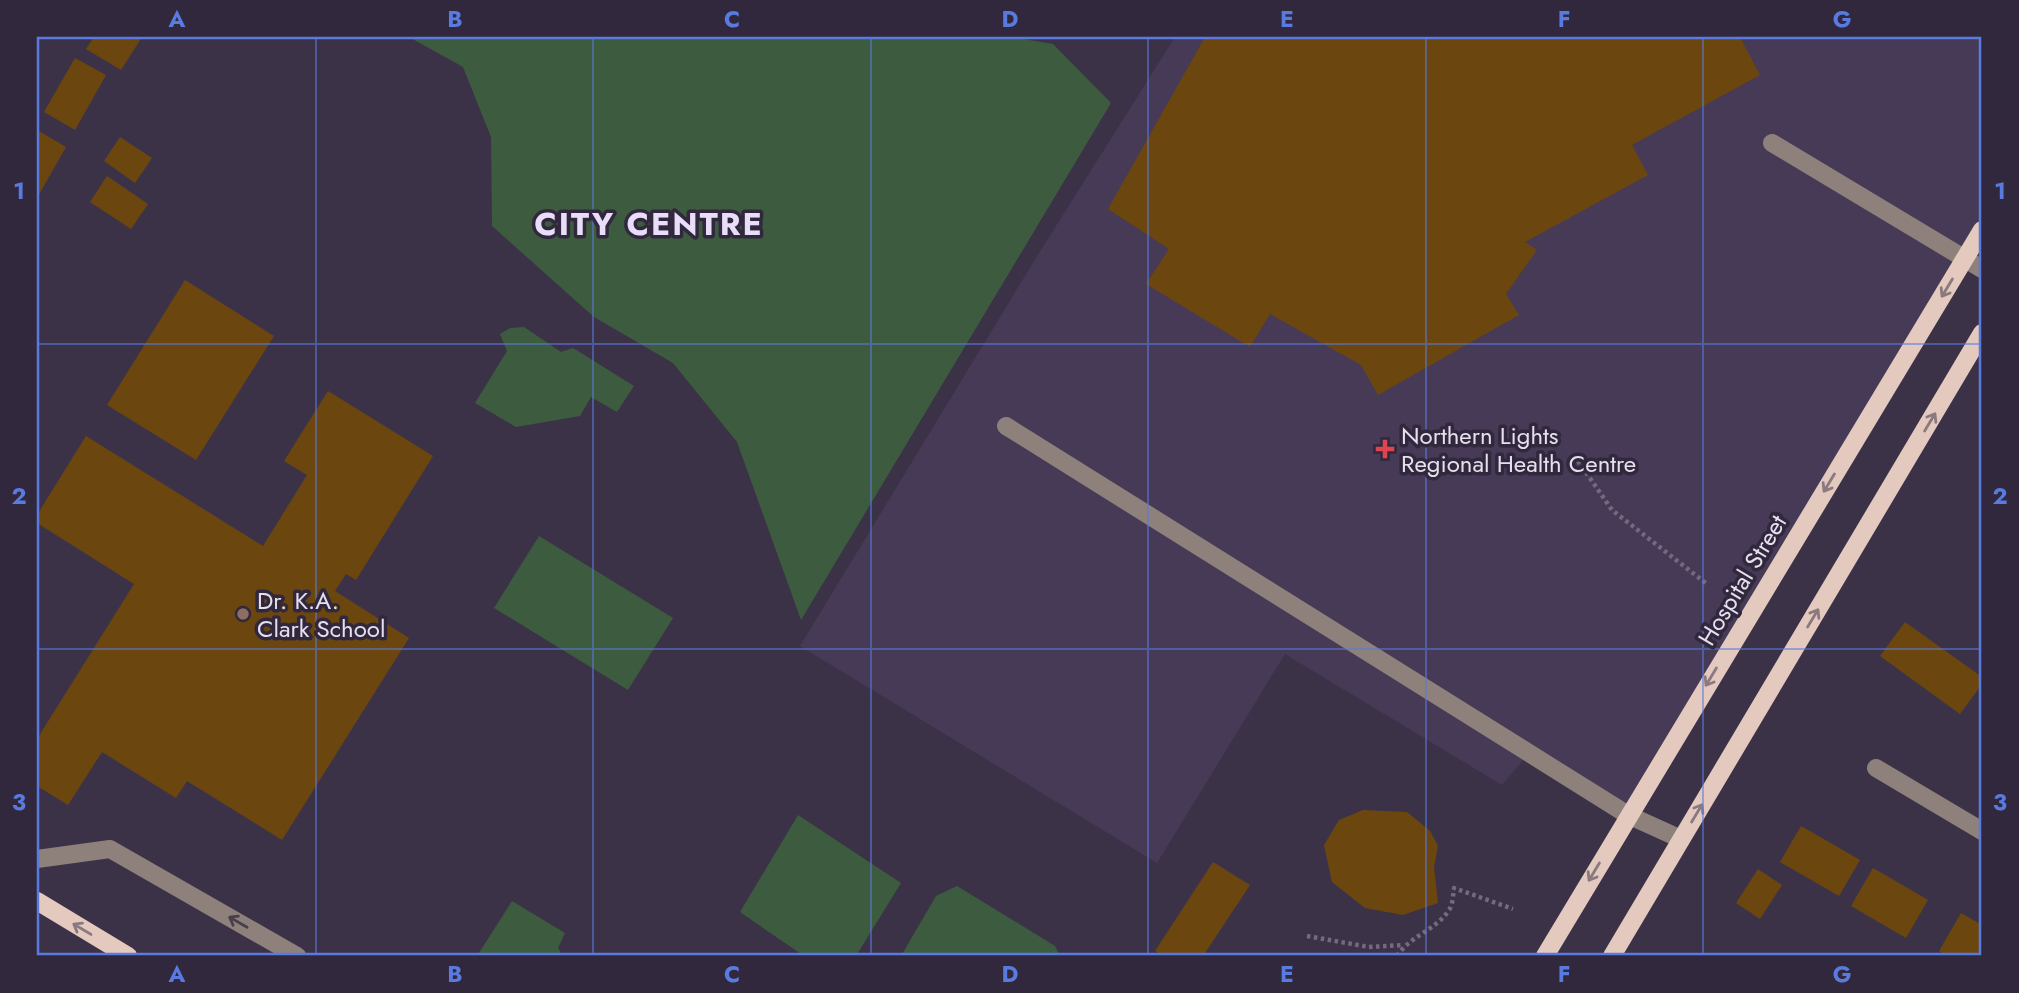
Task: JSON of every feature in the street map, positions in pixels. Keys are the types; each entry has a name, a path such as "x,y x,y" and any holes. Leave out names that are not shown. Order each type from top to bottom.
{"main road":[{"name":"Hospital Street","path":"1545,956 1982,230"},
{"path":"1612,956 1982,334"},
{"path":"37,901 128,956"}],"street":[{"path":"1772,143 1982,269"},
{"path":"1006,426 1628,815 1681,839"},
{"path":"1876,768 1982,831"},
{"path":"37,859 110,849 297,956"}],"path":[{"path":"1574,455 1612,510 1707,584"},
{"path":"1397,956 1404,945 1426,931 1450,910 1454,888 1513,909"},
{"path":"1307,936 1369,947 1404,945"}],"shaded area":[{"name":"Northern Lights Regional Health Centre","path":"1175,37 1982,37 1982,232 1628,815 1529,753 1502,785 1285,654 1157,863 800,646 1039,253"}],"green space":[{"path":"409,37 1011,37 1053,44 1111,103 801,620 737,442 673,363 594,317 492,226 491,137 463,67"},
{"path":"524,327 561,352 573,348 634,386 617,412 591,397 580,416 516,427 475,403 507,351 500,334 510,328"},
{"path":"539,536 673,618 628,690 494,608"},
{"path":"798,815 901,883 856,956 804,956 740,912"},
{"path":"957,886 1055,946 1060,956 901,956 936,896"},
{"path":"512,901 565,933 558,948 563,956 477,956"}],"building":[{"path":"94,37 142,37 121,70 86,49"},
{"name":"Northern Lights Regional Health Centre","path":"1205,37 1740,37 1760,75 1632,145 1648,175 1525,242 1537,250 1506,294 1519,315 1378,395 1361,365 1270,314 1250,347 1146,284 1169,249 1108,209"},
{"path":"75,58 106,75 75,130 44,112"},
{"path":"37,130 66,147 37,198"},
{"path":"120,137 152,158 135,183 104,161"},
{"path":"107,176 148,204 131,229 90,202"},
{"path":"185,280 274,336 196,460 107,405"},
{"name":"Dr. K.A. Clark School","path":"328,391 433,456 356,580 346,574 335,591 409,638 282,840 187,781 176,798 102,752 68,805 37,786 37,739 134,584 37,523 37,515 86,436 263,546 307,475 284,461"},
{"path":"1905,622 1982,677 1982,684 1960,714 1880,656"},
{"path":"1363,810 1407,812 1430,831 1438,846 1434,867 1438,903 1403,915 1365,908 1332,882 1324,845 1339,820"},
{"path":"1801,826 1860,860 1839,896 1780,862"},
{"path":"1213,862 1250,885 1203,956 1164,956 1155,951"},
{"path":"1873,868 1928,900 1906,938 1851,906"},
{"path":"1758,869 1782,885 1760,919 1736,903"},
{"path":"1961,913 1982,925 1982,956 1947,956 1939,951"}],"place":[{"name":"Northern Lights Regional Health Centre","path":"1385,449"},
{"name":"Dr. K.A. Clark School","path":"243,614"}],"district":[{"name":"CITY CENTRE","path":"649,224"}]}
